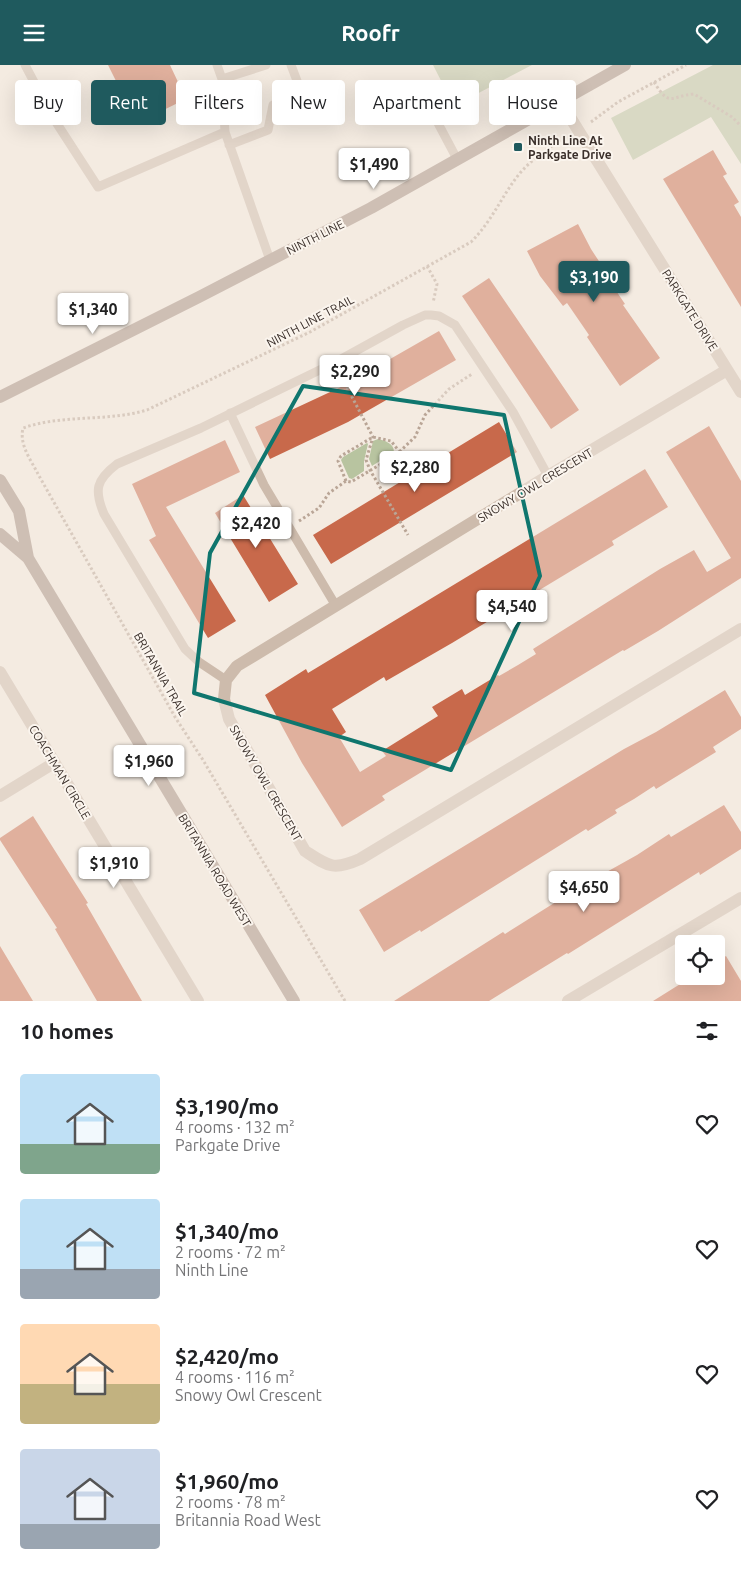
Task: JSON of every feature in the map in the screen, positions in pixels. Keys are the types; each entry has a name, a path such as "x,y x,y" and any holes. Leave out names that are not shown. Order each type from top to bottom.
{"main road":[{"name":"NINTH LINE","path":"576,92 625,65"},
{"name":"NINTH LINE","path":"0,397 371,207 517,125"},
{"name":"BRITANNIA ROAD WEST","path":"0,480 19,511 28,558"},
{"name":"BRITANNIA ROAD WEST","path":"0,534 28,558 294,1001"}],"street":[{"name":"PARKGATE DRIVE","path":"575,125 741,392"},
{"name":"SNOWY OWL CRESCENT","path":"727,370 548,476 237,666 226,680 224,699 228,719 305,851 334,867 348,865 360,859 741,629"},
{"name":"COACHMAN CIRCLE","path":"0,672 198,1001"},
{"path":"0,796 54,763"},
{"path":"568,1001 741,898"}],"lane":[{"path":"25,65 52,116 98,187 225,132"},
{"path":"217,65 222,79 225,132 270,260"},
{"path":"222,79 266,65"},
{"path":"229,145 268,130 273,105 302,94 291,65"},
{"path":"439,125 457,159"},
{"path":"226,680 199,662 185,649 104,514 98,499 98,485 107,472 117,464 334,363 403,325 425,315 431,315 439,316 455,325 513,412 548,476"},
{"path":"230,413 264,485 336,606"}],"path":[{"path":"597,119 618,102 686,65"},
{"path":"654,82 662,96 670,99 694,94 732,117 741,126"},
{"name":"NINTH LINE TRAIL","path":"23,428 45,422 131,415 146,410 302,336 470,242 490,220 519,174 531,162 557,143"},
{"path":"427,266 437,284 431,315"},
{"path":"334,363 373,437 366,460 370,470 408,535"},
{"path":"289,528 319,508 329,493 346,481 351,482 396,455 415,437 425,415 449,389 482,366"},
{"name":"BRITANNIA TRAIL","path":"23,428 22,442 38,475 175,717 208,769 345,1001"},
{"path":"346,481 338,461 341,456 373,437 391,441 399,451"}],"highlighted area":[{"path":"303,386 504,415 540,576 451,770 194,693 210,553"}],"green space":[{"path":"433,65 532,65 503,80 489,80 489,88 479,93 479,80 441,80"},
{"path":"713,65 741,65 741,164 711,117 633,160 611,118"},
{"path":"378,439 391,444 394,452 372,466 369,459 373,441"},
{"path":"367,443 364,471 352,479 349,478 341,460"}],"building":[{"path":"108,65 170,65 177,80 176,104 166,109 166,80 116,80"},
{"path":"713,150 727,174 723,176 739,202 734,205 741,217 741,307 663,179"},
{"path":"578,224 608,275 606,276 625,304 623,305 660,358 620,386 567,303 563,306 540,276 527,251"},
{"path":"489,278 579,410 551,429 462,296"},
{"path":"439,331 456,360 348,422 270,459 255,427 343,386"},
{"path":"499,422 517,452 331,564 313,535"},
{"path":"709,426 741,481 741,578 658,631 623,650 382,796 385,800 342,827 302,763 265,695 306,669 308,673 645,469 668,507 612,541 614,545 452,643 386,681 384,677 332,709 346,732 339,737 360,772 386,756 382,751 438,716 432,707 462,689 465,695 518,665 536,654 533,649 660,569 694,550 707,572 731,558 666,452"},
{"path":"225,440 240,472 166,507 236,621 208,638 149,540 156,536 132,484"},
{"path":"243,495 298,584 269,602 215,513"},
{"path":"725,690 741,717 741,729 713,747 716,752 656,789 654,786 615,810 617,813 588,831 586,829 421,932 420,930 384,952 359,910"},
{"path":"724,805 741,832 741,849 700,875 699,872 489,1001 394,1001 503,932 505,934 602,873 637,855 669,834 671,837"},
{"path":"33,816 88,903 86,904 142,1001 97,1001 55,929 57,928 0,840 0,838"},
{"path":"0,946 33,1001 0,1001"},
{"path":"725,957 741,981 741,1001 653,1001 679,985 725,985"}],"place":[{"name":"Ninth Line At Parkgate Drive","path":"518,147"}]}
